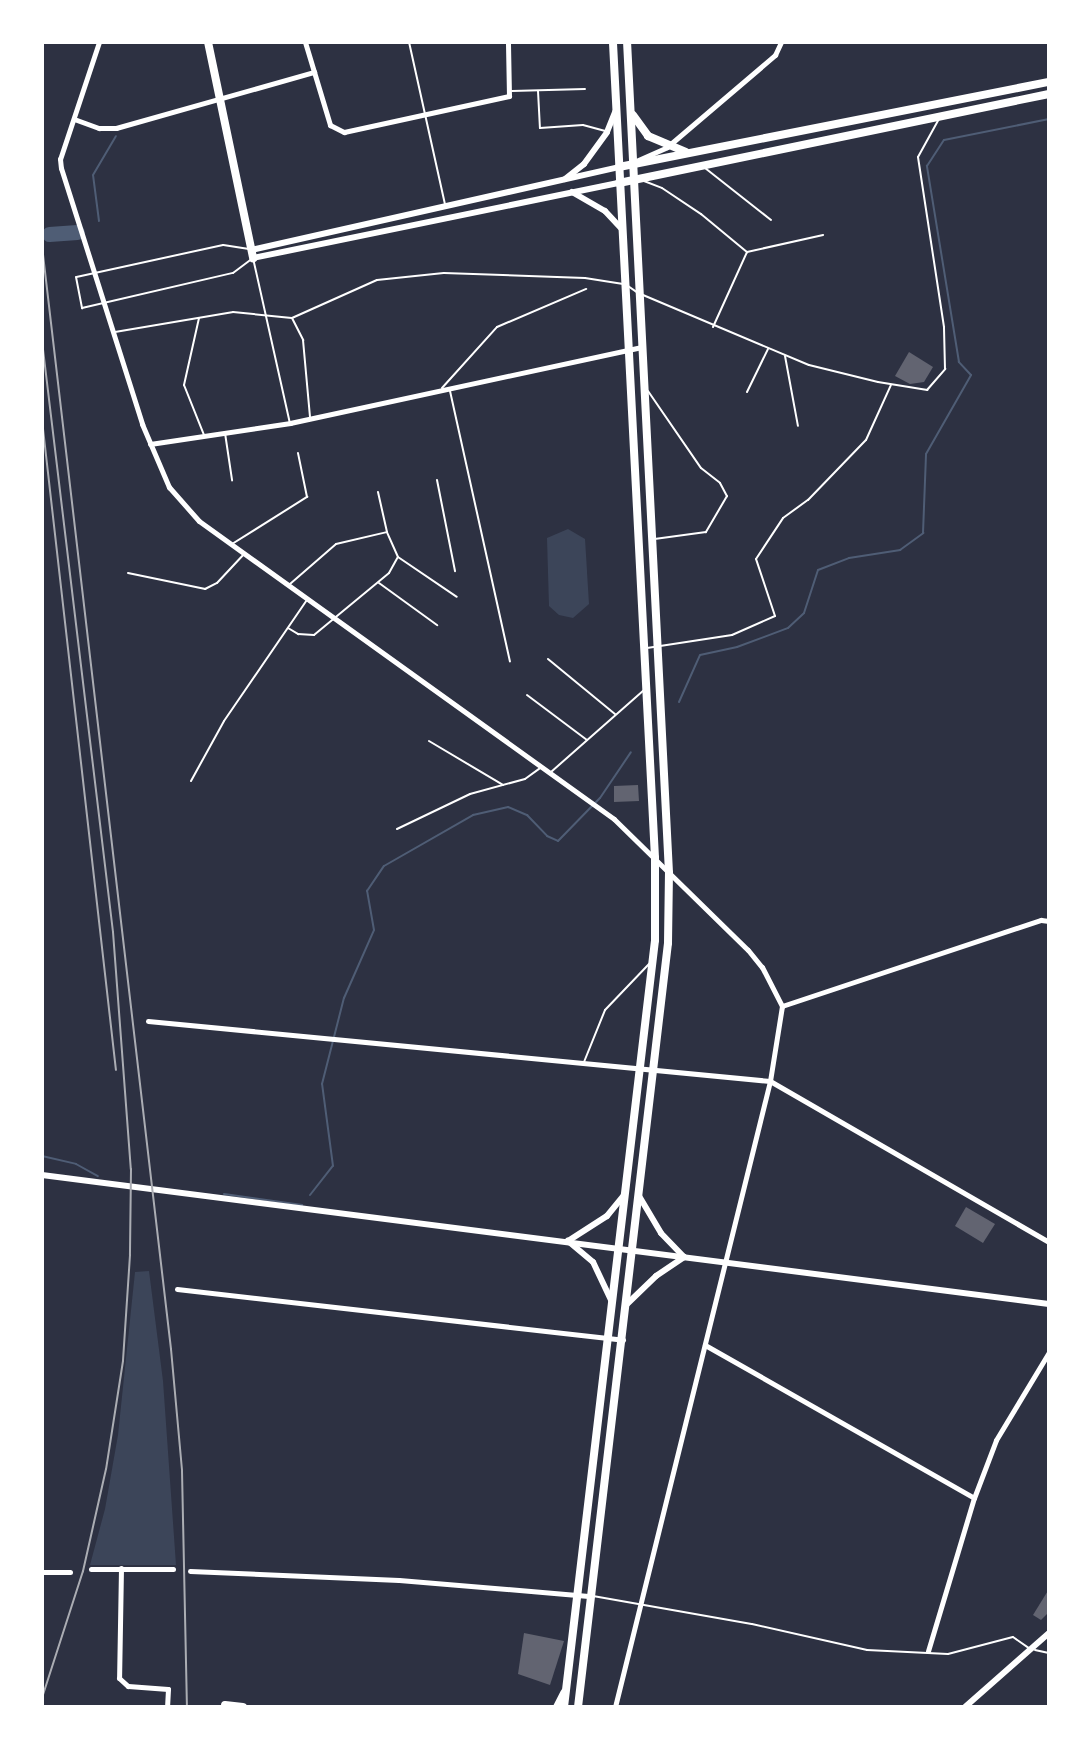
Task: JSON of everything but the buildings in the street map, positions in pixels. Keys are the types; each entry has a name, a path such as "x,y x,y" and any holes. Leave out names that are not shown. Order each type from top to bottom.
{"main road":[{"path":"208,42 252,254"},
{"path":"578,1707 639,1195 654,961 655,858 613,42"},
{"path":"564,1707 627,1192 667,957 669,873 627,42"},
{"path":"619,167 634,162 1049,82"},
{"path":"620,183 634,177 1049,94"},
{"path":"631,109 640,128 667,147 690,153"},
{"path":"636,477 648,476"},
{"path":"557,1707 568,1685"},
{"path":"580,1686 584,1707"},
{"path":"225,1705 243,1707"}],"street":[{"path":"99,42 60,159 61,168 97,271 150,444 161,472 180,503 232,544 600,808 655,858 748,950 762,967 782,1006 770,1082 615,1707"},
{"path":"305,42 330,125 335,130 344,132 503,99 512,92 508,42"},
{"path":"634,162 667,147 775,55 782,42"},
{"path":"74,119 99,128 116,128 314,72"},
{"path":"563,181 584,164 608,132 617,109"},
{"path":"252,254 446,206 619,167"},
{"path":"252,254 620,183"},
{"path":"572,191 605,211 624,231"},
{"path":"150,444 290,423 643,347"},
{"path":"782,1006 1041,920 1049,921"},
{"path":"148,1021 583,1066 770,1082 1049,1242"},
{"path":"42,1175 1049,1304"},
{"path":"568,1241 607,1216 627,1192"},
{"path":"639,1195 661,1233 684,1257"},
{"path":"568,1241 593,1262 613,1305"},
{"path":"626,1305 656,1276 684,1257"},
{"path":"177,1289 623,1340"},
{"path":"705,1345 974,1498"},
{"path":"928,1651 974,1498 996,1440 1049,1352"},
{"path":"121,1568 122,1684 170,1690 168,1707"},
{"path":"91,1569 173,1569"},
{"path":"190,1571 399,1580 591,1596"},
{"path":"42,1572 70,1572"},
{"path":"965,1707 1049,1633"}],"lane":[{"path":"409,42 446,206"},
{"path":"512,92 585,88"},
{"path":"538,91 540,128 583,125 608,132"},
{"path":"115,332 233,312 292,318 304,316 377,280 444,273 585,278 626,285 639,294 785,356 891,384 927,390 945,369 944,327 918,157 941,116 938,104"},
{"path":"701,165 771,220"},
{"path":"634,177 662,188 747,252 823,235"},
{"path":"223,245 252,254 233,273 82,308 76,277 223,245"},
{"path":"713,327 747,252"},
{"path":"252,254 268,316 290,423"},
{"path":"440,391 497,327 586,289"},
{"path":"199,318 184,385 204,436"},
{"path":"292,318 303,340 310,418"},
{"path":"747,392 768,350"},
{"path":"785,356 798,426"},
{"path":"644,384 701,468 725,488 726,501 706,532 651,540"},
{"path":"644,648 657,648 732,635 775,616 756,560 783,518 808,500 866,440 891,384"},
{"path":"450,389 510,661"},
{"path":"225,433 232,480"},
{"path":"232,544 307,497 298,453"},
{"path":"437,480 455,571"},
{"path":"378,492 387,532 398,557 457,597"},
{"path":"290,584 336,544 387,532"},
{"path":"128,573 205,589 217,583 245,553"},
{"path":"288,628 298,634 314,635 334,616 378,583 398,557"},
{"path":"378,583 437,625"},
{"path":"191,781 224,721 309,598"},
{"path":"548,659 615,714"},
{"path":"552,772 646,688"},
{"path":"527,695 587,740"},
{"path":"429,741 503,785"},
{"path":"397,829 470,794 525,779 543,766"},
{"path":"583,1066 605,1010 640,969 654,961"},
{"path":"591,1596 752,1624 846,1647 948,1654 1013,1637 1031,1649 1049,1653"}],"shaded area":[{"path":"568,529 585,539 589,604 573,618 559,615 549,606 547,538"},
{"path":"149,1271 163,1381 176,1565 90,1565 105,1509 118,1435 135,1272"}],"waterway":[{"path":"679,702 700,655 737,647 788,628 804,613 818,570 849,558 900,550 923,533 926,454 971,375 959,362 927,166 944,140 1049,119"},
{"path":"99,221 93,175 116,136"},
{"path":"49,234 77,232"},
{"path":"310,1195 333,1166 322,1084 344,998 374,930 367,891 384,866 473,815 508,807 527,815 547,836 558,841 600,798 631,752"},
{"path":"42,1156 76,1164 98,1176"},
{"path":"224,1194 302,1205"}],"railway":[{"path":"42,246 171,1349 182,1471 187,1707"},
{"path":"42,341 113,932 131,1169 130,1255 123,1361 106,1469 83,1571 42,1698"},
{"path":"42,420 116,1070"}]}
